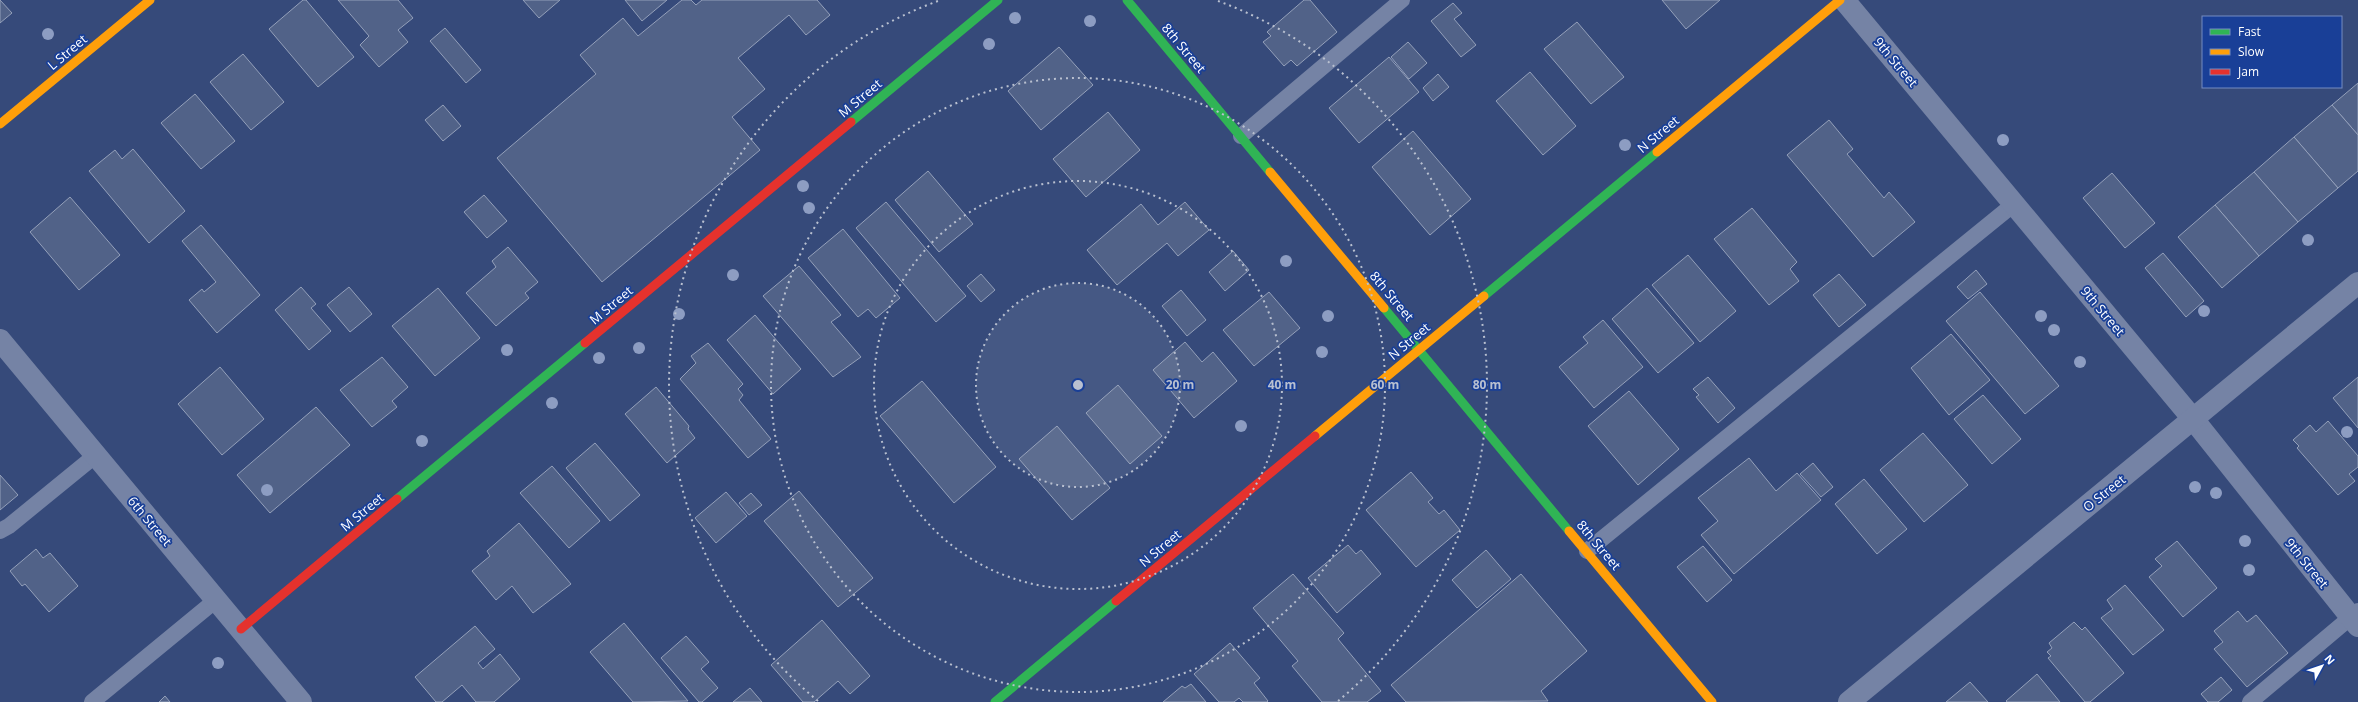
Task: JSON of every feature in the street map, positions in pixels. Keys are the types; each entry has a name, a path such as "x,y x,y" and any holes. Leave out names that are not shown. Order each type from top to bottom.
{"street":[{"name":"L Street","path":"0,124 150,0"},
{"name":"M Street","path":"241,630 998,0"},
{"name":"8th Street","path":"1127,0 1712,702"},
{"name":"N Street","path":"995,702 1840,0"},
{"name":"9th Street","path":"1844,0 2193,419 2356,618"},
{"name":"O Street","path":"1849,702 2358,283"},
{"name":"6th Street","path":"0,340 301,702"}],"lane":[{"path":"1241,136 1402,0"},
{"path":"1587,551 2014,204"},
{"path":"0,531 9,526 96,456"},
{"path":"92,702 216,600"},
{"path":"2250,702 2356,618"}],"building":[{"path":"0,0 12,13 0,23"},
{"path":"303,0 306,0 354,57 318,87 269,29"},
{"path":"338,0 398,0 413,18 398,30 408,42 379,67 360,45 369,36"},
{"path":"523,0 560,0 539,18"},
{"path":"625,0 667,0 642,21"},
{"path":"682,0 691,0 696,5 702,0 817,0 830,15 806,35 789,15 738,58 765,89 732,117 760,150 602,282 497,158 596,74 580,55 623,18 638,36"},
{"path":"1304,0 1310,0 1337,32 1297,66 1291,60 1284,66 1263,42 1271,36 1267,32"},
{"path":"1662,0 1720,0 1686,29"},
{"path":"1453,3 1462,13 1454,19 1476,45 1461,57 1431,21"},
{"path":"1577,22 1624,77 1591,104 1544,49"},
{"path":"445,28 481,70 466,83 430,41"},
{"path":"1408,42 1427,63 1409,79 1391,57"},
{"path":"1059,47 1093,85 1041,130 1008,91"},
{"path":"243,54 284,102 251,130 210,82"},
{"path":"1389,57 1419,92 1359,143 1329,108"},
{"path":"1530,72 1576,126 1543,155 1496,101"},
{"path":"1438,74 1449,87 1433,101 1423,88"},
{"path":"2358,83 2358,135 2332,105"},
{"path":"195,94 235,141 201,169 161,123"},
{"path":"443,105 461,126 443,141 425,120"},
{"path":"2332,105 2358,135 2358,171 2338,188 2294,137"},
{"path":"1108,112 1140,150 1086,197 1053,159"},
{"path":"1829,120 1853,149 1847,154 1884,198 1889,192 1915,222 1873,257 1787,155"},
{"path":"1413,131 1471,199 1430,235 1372,167"},
{"path":"2294,137 2338,188 2298,222 2254,172"},
{"path":"133,149 185,211 149,243 89,171 115,150 122,159"},
{"path":"928,171 973,224 939,252 895,200"},
{"path":"2254,172 2298,222 2259,256 2215,205"},
{"path":"2112,173 2155,223 2125,248 2083,198"},
{"path":"484,195 507,221 487,238 464,212"},
{"path":"70,197 120,255 79,290 30,232"},
{"path":"886,202 966,296 936,322 856,228"},
{"path":"1185,202 1209,230 1178,256 1167,243 1117,285 1087,250 1141,204 1158,225"},
{"path":"2215,205 2259,256 2222,288 2178,237"},
{"path":"1752,208 1797,262 1790,269 1799,281 1769,305 1714,239"},
{"path":"201,225 260,295 217,333 189,300 202,289 204,292 216,282 182,241"},
{"path":"843,229 900,298 876,318 868,309 858,317 808,258"},
{"path":"508,247 538,282 525,293 529,298 496,326 466,293 496,267 492,261"},
{"path":"1233,251 1249,270 1225,291 1209,272"},
{"path":"2163,253 2204,301 2186,317 2145,268"},
{"path":"1688,255 1736,311 1700,342 1652,285"},
{"path":"799,266 841,315 831,322 861,357 833,377 763,296"},
{"path":"1976,270 1987,284 1968,299 1957,287"},
{"path":"981,274 995,290 981,302 967,286"},
{"path":"1839,274 1866,305 1839,327 1813,295"},
{"path":"301,287 316,304 311,308 331,331 309,350 275,310"},
{"path":"349,287 372,314 350,332 327,305"},
{"path":"438,288 480,338 435,376 392,326"},
{"path":"1647,288 1694,343 1658,373 1612,319"},
{"path":"1181,290 1206,320 1187,336 1162,306"},
{"path":"1269,292 1300,328 1254,366 1223,330"},
{"path":"1980,292 2059,386 2025,414 1946,321"},
{"path":"755,315 801,369 773,394 727,340"},
{"path":"1603,320 1643,367 1594,408 1559,367 1588,343 1583,337"},
{"path":"1951,334 1990,380 1949,415 1911,368"},
{"path":"1185,342 1202,362 1213,352 1237,381 1194,418 1153,370"},
{"path":"708,343 743,384 738,389 743,395 739,400 771,439 748,458 680,379 696,363 691,356"},
{"path":"382,357 408,387 392,401 397,407 372,427 340,390"},
{"path":"220,367 264,419 222,455 178,404"},
{"path":"1708,377 1735,408 1718,423 1696,397 1699,395 1693,389"},
{"path":"2358,377 2358,428 2333,398"},
{"path":"922,381 996,467 954,503 880,416"},
{"path":"1118,385 1162,436 1130,464 1086,413"},
{"path":"656,387 689,426 688,429 695,438 667,463 625,414"},
{"path":"1629,391 1679,449 1638,485 1588,426"},
{"path":"1983,395 2021,439 1992,464 1954,419"},
{"path":"316,407 350,445 270,513 237,475"},
{"path":"2328,421 2358,456 2358,467 2349,474 2355,481 2338,495 2297,448 2299,446 2293,440 2310,425 2316,432"},
{"path":"1057,426 1110,488 1072,520 1019,459"},
{"path":"1923,433 1968,485 1924,522 1880,470"},
{"path":"595,443 640,495 610,521 566,468"},
{"path":"1749,458 1776,491 1797,473 1821,500 1734,574 1701,535 1718,521 1698,498"},
{"path":"1813,463 1833,487 1821,497 1800,474"},
{"path":"552,466 600,521 569,548 520,493"},
{"path":"1411,472 1433,498 1428,502 1439,514 1444,510 1460,530 1416,567 1366,510"},
{"path":"0,475 18,495 0,510"},
{"path":"1864,479 1907,529 1877,554 1835,504"},
{"path":"799,491 873,578 838,607 764,521"},
{"path":"726,492 747,516 716,543 695,518"},
{"path":"751,493 762,505 749,515 739,503"},
{"path":"519,523 571,584 533,613 512,586 496,600 472,571 490,556 487,551"},
{"path":"2177,541 2217,588 2183,617 2149,577 2162,566 2155,559"},
{"path":"1348,545 1356,554 1361,550 1381,574 1337,613 1308,578"},
{"path":"1703,546 1732,580 1707,602 1677,567"},
{"path":"36,549 43,558 50,553 78,586 49,612 25,584 22,586 10,571"},
{"path":"1486,550 1511,579 1477,608 1452,580"},
{"path":"1293,574 1344,633 1338,639 1381,691 1367,702 1322,702 1292,666 1298,661 1253,608"},
{"path":"1521,574 1587,651 1541,691 1548,701 1406,702 1391,685"},
{"path":"2125,585 2164,630 2133,655 2101,618 2113,609 2107,600"},
{"path":"2238,611 2247,622 2256,615 2288,653 2247,687 2214,649 2223,642 2214,631"},
{"path":"822,620 870,676 850,694 838,681 814,702 803,702 771,665"},
{"path":"2074,622 2082,630 2085,627 2124,673 2090,702 2085,702 2048,658 2051,656 2047,652 2052,648 2049,643"},
{"path":"624,623 688,701 633,702 590,652"},
{"path":"475,626 495,649 478,663 483,669 500,654 520,679 494,702 476,702 462,685 442,702 436,702 415,677"},
{"path":"686,636 709,662 701,669 718,688 702,702 699,702 661,658"},
{"path":"1230,643 1260,678 1254,683 1268,701 1267,702 1243,702 1239,698 1234,702 1219,702 1194,674"},
{"path":"2037,674 2060,702 2006,701"},
{"path":"2221,677 2232,690 2218,702 2208,702 2201,694"},
{"path":"1970,682 1988,702 1946,702"},
{"path":"1191,684 1206,702 1163,702 1182,686 1185,688"},
{"path":"750,688 762,702 733,702"},
{"path":"165,696 170,702 159,702"}],"traffic: fast":[{"path":"851,122 998,0"},
{"path":"1127,0 1270,172"},
{"path":"1484,296 1657,152"},
{"path":"1384,308 1569,531"},
{"path":"397,499 585,343"},
{"path":"995,702 1116,601"}],"traffic: slow":[{"path":"0,124 150,0"},
{"path":"1657,152 1840,0"},
{"path":"1270,172 1384,308"},
{"path":"1315,436 1484,296"},
{"path":"1569,531 1712,702"}],"traffic: jam":[{"path":"585,343 851,122"},
{"path":"1116,601 1315,436"},
{"path":"241,629 397,499"}]}
